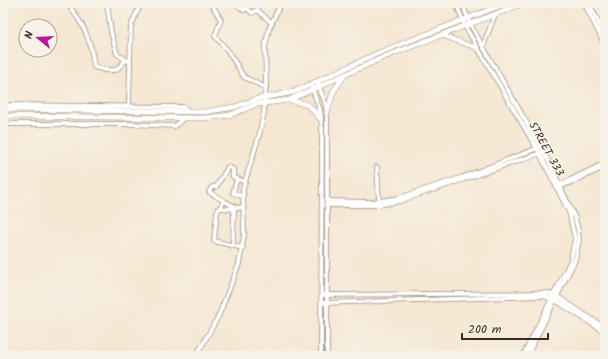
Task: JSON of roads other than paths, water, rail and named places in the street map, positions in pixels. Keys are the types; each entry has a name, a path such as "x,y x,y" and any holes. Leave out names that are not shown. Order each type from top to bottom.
{"main road":[{"path":"3,116 223,116 264,100 288,94 381,52 507,3"},
{"path":"289,100 344,75 524,3"},
{"path":"327,113 333,92 344,75"},
{"path":"3,109 189,111 235,108 253,100 289,100 308,105 321,119"}],"street":[{"path":"67,3 84,27 93,56 94,67 105,70 116,70 128,61"},
{"path":"107,3 111,32 117,54 128,61"},
{"path":"128,105 128,61 131,26 141,3"},
{"path":"211,3 221,20 215,36 228,51 244,77 266,88"},
{"path":"196,356 225,301 239,264 245,231 242,196 261,130 266,88 264,53 267,37 281,3"},
{"path":"456,3 465,19"},
{"path":"462,3 465,19"},
{"path":"584,3 605,46"},
{"path":"589,3 605,36"},
{"path":"238,6 244,10 247,8 252,13 257,10 272,23"},
{"path":"483,47 495,14"},
{"name":"STREET 333","path":"465,19 478,48 538,147"},
{"name":"STREET 333","path":"467,25 483,47 538,147 560,188 573,222 575,239 573,253 527,356"},
{"path":"441,35 478,48"},
{"path":"317,82 327,113 327,356"},
{"path":"310,84 318,102 321,119 322,356"},
{"path":"3,105 183,106 189,111"},
{"path":"3,124 130,124 175,126 186,117"},
{"path":"327,203 379,201 399,198 442,184 538,147"},
{"path":"322,203 379,205 400,201 541,153"},
{"path":"560,188 562,184 605,163"},
{"path":"234,208 209,192 212,187 216,187 229,166 233,169 233,177 245,182"},
{"path":"377,167 379,201"},
{"path":"560,188 605,167"},
{"path":"237,179 233,193 242,196"},
{"path":"224,201 219,208 215,242 242,248"},
{"path":"219,208 243,207"},
{"path":"233,246 234,208"},
{"path":"322,295 548,293 605,332"},
{"path":"322,303 544,296 554,298 605,328"},
{"name":"STREET 333","path":"523,356 554,298"}]}
